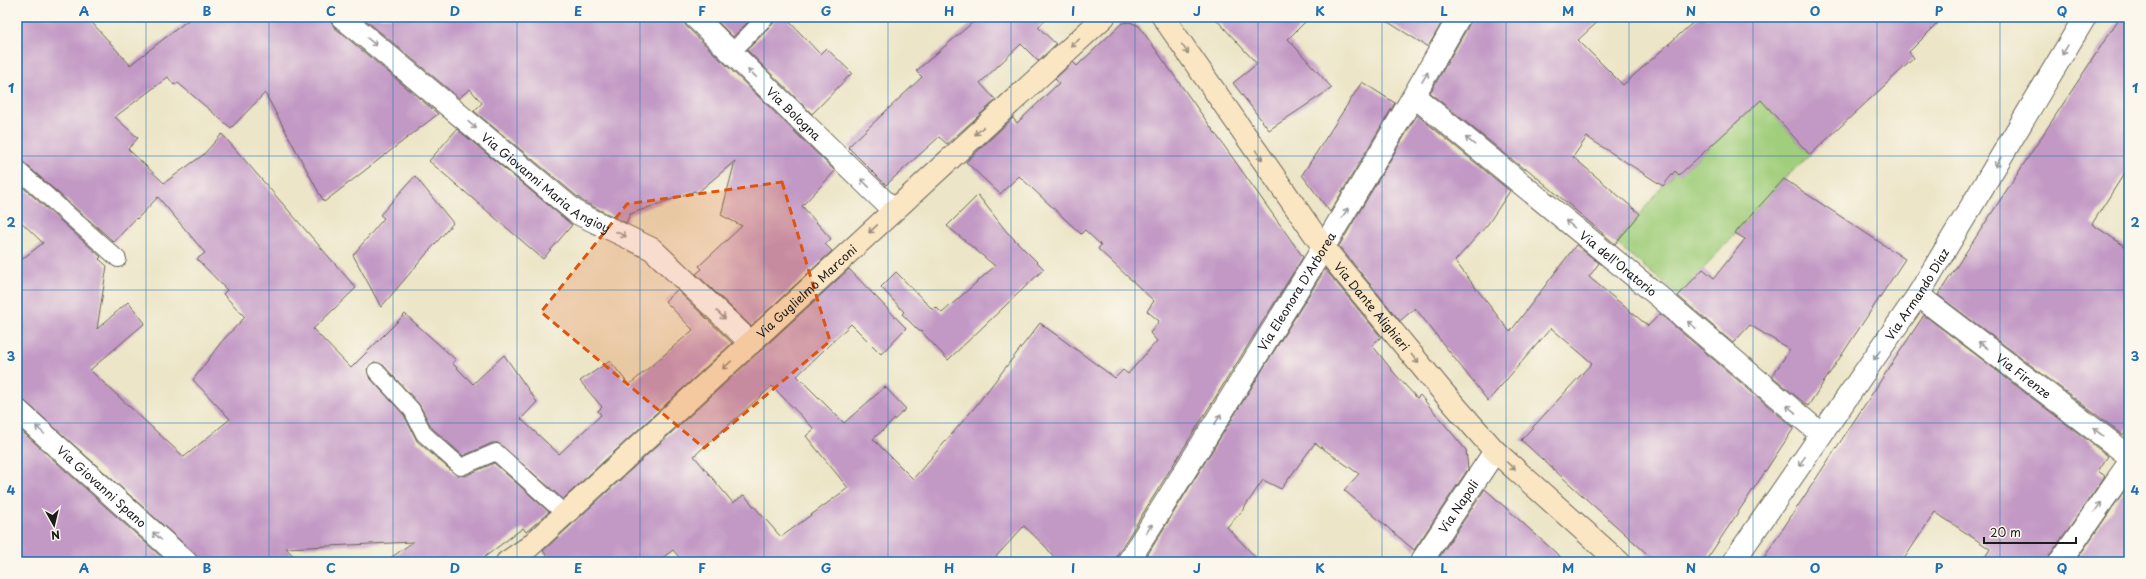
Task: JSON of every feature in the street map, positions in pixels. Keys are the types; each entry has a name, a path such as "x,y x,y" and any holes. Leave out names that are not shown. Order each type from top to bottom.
{"main road":[{"name":"Via Guglielmo Marconi","path":"507,562 529,547 1104,17"},
{"name":"Via Dante Alighieri","path":"1163,17 1324,248 1442,391 1495,451 1619,562"}],"street":[{"name":"Via Giovanni Maria Angioy","path":"342,17 577,213 652,249 751,343"},
{"name":"Via Bologna","path":"695,17 893,210"},
{"name":"Via Eleonora D'Arborea","path":"1128,562 1324,248 1459,17"},
{"name":"Via Armando Diaz","path":"1733,562 1918,295 2085,17"},
{"name":"Via dell'Oratorio","path":"1414,96 1656,294 1821,434"},
{"name":"Via Firenze","path":"1918,295 2129,456"},
{"name":"Via Giovanni Spano","path":"17,410 186,562"},
{"name":"Via Napoli","path":"1421,562 1495,451"},
{"path":"2060,562 2129,463"}],"lane":[{"path":"731,53 766,17"},
{"path":"17,169 118,259"},
{"path":"376,371 412,410 424,434 461,467 496,452 565,514"}],"highlighted area":[{"path":"782,182 830,341 704,448 541,312 627,204"}],"green space":[{"path":"1761,100 1810,155 1784,179 1679,296 1616,243 1675,171 1680,174"}],"building":[{"path":"17,17 87,17 130,65 192,17 330,17 334,27 438,114 324,202 265,93 231,128 178,83 174,85 168,77 115,117 138,138 128,149 164,183 203,155 222,134 356,288 313,329 351,368 405,314 456,360 452,363 473,384 504,355 537,402 521,419 559,454 601,415 598,411 602,407 580,381 610,361 629,385 693,330 665,301 677,290 732,343 563,499 498,443 492,443 463,456 432,428 419,404 383,365 374,362 367,369 369,377 404,415 417,441 455,474 465,476 494,463 549,512 526,532 523,528 478,562 385,562 413,542 286,548 299,562 198,562 194,553 25,401 17,398 17,263 43,243 17,218 17,182 101,257 99,259 107,266 97,329 128,302 145,323 90,370 184,457 230,419 193,380 222,341 245,317 223,294 227,290 197,259 205,253 158,197 114,242 23,162 17,160"},
{"path":"362,17 683,17 686,26 835,171 802,206 831,239 825,244 832,251 751,326 696,274 702,269 699,266 742,226 721,215 735,161 697,193 695,191 630,214 626,223 584,202 474,111 482,103 470,89 459,98"},
{"path":"713,17 753,17 733,37"},
{"path":"775,17 785,17 820,54 826,48 852,73 812,114 747,50 773,24"},
{"path":"979,17 1049,17 1038,27 1056,44 1038,61 1021,44 980,83 996,100 947,144 939,137 886,185 848,147 922,77 916,71"},
{"path":"1214,17 1310,17 1288,39 1332,88 1269,130 1233,83 1257,64"},
{"path":"1380,17 1445,17 1428,47"},
{"path":"1471,17 1603,17 1578,40 1623,85 1699,17 1944,17 1909,52 1914,58 1810,155 1761,100 1679,175 1675,171 1663,186 1587,137 1573,157 1640,214 1615,244 1526,168 1525,170 1430,93 1470,23"},
{"path":"2120,17 2129,17 2129,166 2092,224 2129,249 2129,426 2123,435 1938,295"},
{"path":"1130,22 1139,26 1303,257 1117,555 1116,562 1058,562 1045,546 1024,526 991,562 683,562 673,550 657,562 552,562 543,551 849,269 906,328 881,354 851,324 797,376 844,423 885,387 906,409 873,439 913,479 975,407 1040,323 1115,378 1123,370 1128,374 1157,341 1150,333 1159,321 1147,311 1154,301 1098,249 1101,245 1085,230 1081,234 1019,176 1000,194 966,162 1013,118 1017,123 1059,83 1055,79 1073,62 1077,66 1122,23","holes":["772,386 814,429 806,436 848,488 781,537 744,495 733,503 694,456"]},
{"path":"1362,82 1395,103 1330,212 1302,175"},
{"path":"1417,115 1510,191 1488,224 1455,261 1510,332 1576,245 1599,263 1589,277 1648,326 1660,314 1794,428 1705,562 1656,562 1521,440 1592,363 1551,328 1488,401 1415,308 1400,321 1339,246"},
{"path":"457,129 572,225 543,259 429,161"},
{"path":"415,176 453,223 381,307 353,255 384,218 380,215"},
{"path":"1784,179 1905,259 1808,406 1772,376 1789,349 1750,325 1733,343 1678,296 1703,269 1714,278 1745,239 1735,233"},
{"path":"978,195 1006,231 1044,269 948,360 921,331 919,331 902,314 904,312 881,287 896,272 933,310 936,307 942,313 995,266 947,226"},
{"path":"1325,269 1381,337 1372,345 1395,374 1417,398 1420,395 1466,450 1468,469 1414,550 1344,490 1359,474 1315,443 1281,489 1263,480 1242,511 1227,527 1260,562 1143,562"},
{"path":"1924,315 2108,456 2098,471 2105,476 2050,555 2048,562 1982,562 1990,549 1935,512 1902,562 1761,562"},
{"path":"17,427 167,562 17,562"},
{"path":"1485,489 1566,562 1436,562"},
{"path":"2124,491 2129,495 2129,562 2075,562"}]}
